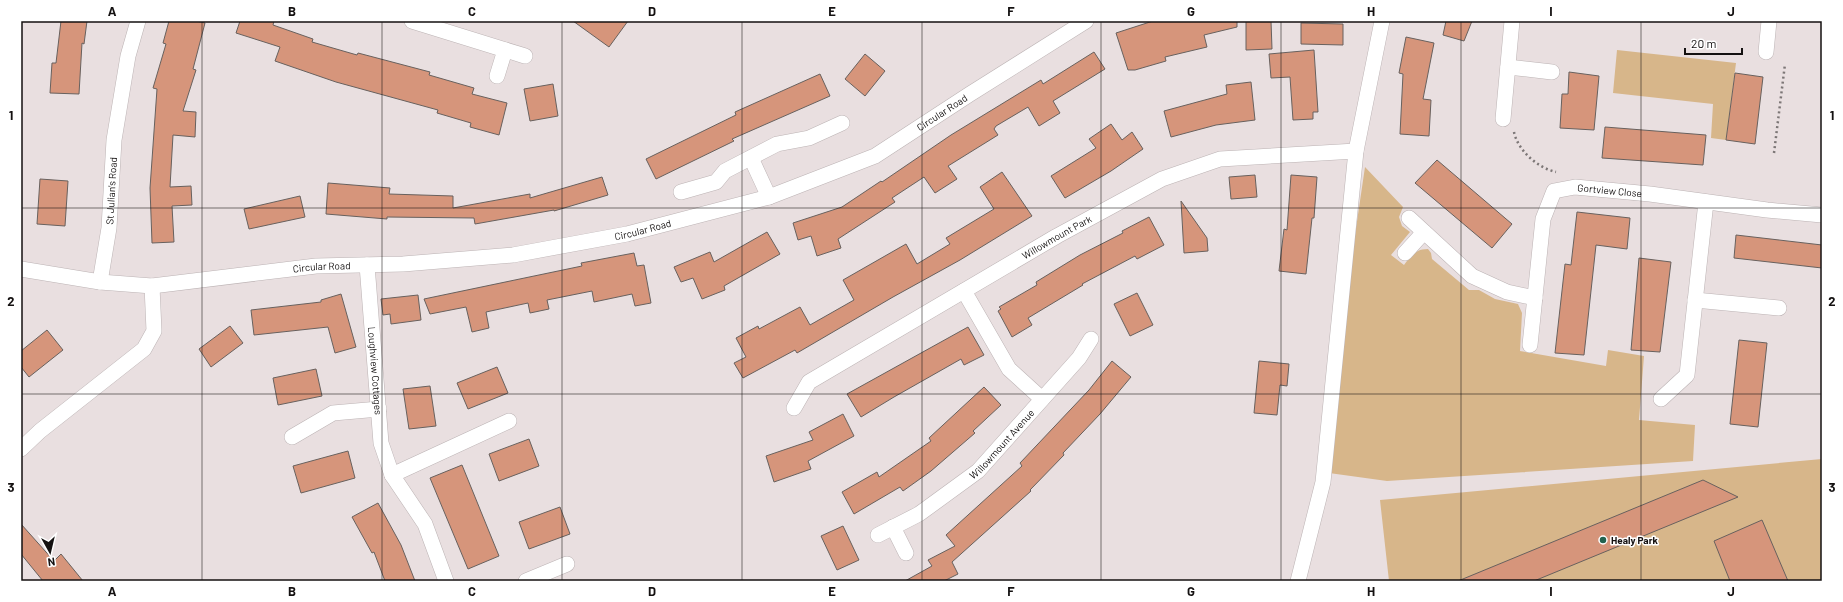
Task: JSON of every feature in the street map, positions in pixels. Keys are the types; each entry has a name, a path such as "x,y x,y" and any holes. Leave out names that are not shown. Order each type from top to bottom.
{"street":[{"name":"St Julian's Road","path":"100,282 109,228 114,140 128,56 138,21"},
{"path":"412,21 525,56"},
{"name":"Circular Road","path":"100,282 152,286 316,266 403,264 513,255 627,234 769,197 875,156 1086,21"},
{"path":"1298,581 1323,482 1356,151 1382,21"},
{"path":"1507,122 1508,67 1512,21"},
{"path":"1766,52 1769,21"},
{"path":"497,76 505,50"},
{"path":"1508,67 1552,72"},
{"path":"681,192 716,182 725,171 777,144 809,138 842,123"},
{"name":"Willowmount Park","path":"794,408 809,382 1057,236 1162,180 1220,159 1356,151"},
{"path":"750,158 769,197"},
{"name":"Gortview Close","path":"1530,345 1543,219 1554,191 1575,187 1650,194 1767,210 1822,215"},
{"path":"1661,399 1687,375 1706,202"},
{"path":"1409,218 1472,276 1507,292 1535,298"},
{"path":"1405,253 1424,232"},
{"name":"Loughview Cottages","path":"367,265 381,443 392,475 425,524 446,581"},
{"path":"21,269 100,282"},
{"path":"21,449 40,431 144,349 154,331 152,286"},
{"path":"964,291 1009,369 1042,399"},
{"path":"1695,300 1779,308"},
{"name":"Willowmount Avenue","path":"878,535 919,514 978,470 1079,358 1091,339"},
{"path":"292,437 333,413 379,409"},
{"path":"392,475 509,421"},
{"path":"893,528 906,553"},
{"path":"526,581 550,576 567,564"}],"path":[{"path":"1774,153 1785,64"},
{"path":"1507,122 1515,140 1527,156 1548,170 1559,173"}],"shaded area":[{"path":"1617,50 1736,63 1726,140 1711,138 1713,104 1613,93"},
{"path":"1365,167 1403,207 1399,217 1402,226 1410,232 1391,255 1404,265 1411,256 1420,250 1428,249 1431,253 1432,259 1469,290 1479,290 1495,299 1518,304 1522,313 1520,351 1606,366 1608,350 1644,356 1639,420 1695,425 1693,461 1387,481 1329,473 1355,235"},
{"name":"Healy Park","path":"1822,459 1822,581 1389,581 1380,500"}],"building":[{"path":"61,21 87,21 84,44 82,43 79,94 50,93 52,63 56,63"},
{"path":"169,21 196,21 205,23 193,69 196,70 183,111 196,112 195,137 173,135 170,187 191,186 192,205 172,206 174,242 152,243 150,188 157,89 153,88 166,44 163,43"},
{"path":"240,21 274,21 273,25 313,39 312,42 357,55 358,53 430,72 429,75 474,88 472,94 507,103 499,135 470,127 471,123 437,113 438,110 336,82 275,61 280,47 236,33"},
{"path":"573,21 628,21 609,47"},
{"path":"1153,21 1237,21 1237,27 1204,35 1207,47 1165,57 1166,61 1135,70 1128,70 1116,33"},
{"path":"1246,21 1271,21 1272,49 1246,50"},
{"path":"1446,21 1472,21 1464,41 1443,35"},
{"path":"1301,23 1343,24 1343,45 1301,44"},
{"path":"1406,37 1434,43 1423,99 1431,100 1429,136 1400,134 1403,74 1399,73"},
{"path":"1314,50 1318,112 1313,112 1313,119 1293,120 1290,77 1271,78 1269,54"},
{"path":"1094,52 1105,69 1053,101 1060,113 1039,126 1028,107 996,126 994,129 998,135 948,166 957,179 935,193 924,177 892,198 895,202 838,239 841,248 817,256 811,236 798,240 793,223 842,207 951,135 1041,80 1043,84"},
{"path":"865,54 885,71 865,96 845,79"},
{"path":"1569,72 1599,76 1594,130 1560,128 1562,94 1568,94"},
{"path":"1735,73 1763,77 1755,144 1726,140"},
{"path":"820,74 830,96 732,139 734,141 656,179 646,159 736,115 735,112"},
{"path":"1251,82 1255,120 1216,125 1171,137 1164,111 1227,94 1226,85"},
{"path":"553,84 558,116 530,121 524,89"},
{"path":"1111,124 1122,140 1132,132 1143,149 1111,171 1065,198 1051,176 1096,148 1089,139"},
{"path":"1605,127 1706,135 1703,165 1602,158"},
{"path":"1437,160 1512,224 1492,248 1415,183"},
{"path":"1002,172 1032,216 960,260 797,353 795,350 743,378 734,363 746,357 736,338 758,326 759,329 800,307 810,325 854,300 843,280 906,244 917,264 950,244 946,238 994,209 980,187"},
{"path":"1255,175 1257,197 1231,199 1229,177"},
{"path":"1291,175 1317,177 1314,218 1312,218 1306,274 1279,271 1284,229 1287,230"},
{"path":"602,177 608,195 554,211 475,224 474,218 387,217 387,219 326,214 328,183 390,188 389,194 453,196 453,208 530,194 530,198"},
{"path":"40,179 68,181 65,226 37,224"},
{"path":"300,196 305,217 249,229 244,209"},
{"path":"1181,201 1207,238 1208,251 1184,253"},
{"path":"1577,212 1630,218 1627,249 1596,245 1584,355 1555,353 1565,264 1571,265"},
{"path":"1149,217 1164,245 1137,259 1135,256 1082,284 1083,285 1028,318 1032,325 1012,337 998,311 1001,309 999,307 1037,285 1036,282 1080,255 1123,233 1122,231"},
{"path":"767,232 780,254 724,286 725,290 702,299 693,278 681,282 674,267 710,252 714,262"},
{"path":"1736,235 1822,245 1822,268 1734,258"},
{"path":"634,253 637,266 644,265 651,303 635,306 632,294 594,302 592,291 547,300 549,309 530,313 528,303 486,312 489,328 472,332 466,307 430,314 424,299 582,266 581,263"},
{"path":"1639,258 1671,262 1660,352 1631,350"},
{"path":"1137,293 1153,325 1130,336 1114,304"},
{"path":"341,294 356,347 335,353 328,327 254,335 251,310 321,302 321,300"},
{"path":"418,295 421,320 391,324 390,314 383,315 381,299"},
{"path":"230,326 243,343 211,367 199,349"},
{"path":"968,327 984,355 964,365 961,359 861,417 847,394"},
{"path":"47,330 63,350 29,377 21,367 21,351"},
{"path":"1739,340 1767,343 1758,427 1730,424"},
{"path":"1112,361 1131,377 1100,414 1063,453 1064,455 1030,490 1031,491 952,562 958,574 944,581 905,581 932,566 928,560 955,546 946,535 1022,466 1020,463 1089,390"},
{"path":"1259,361 1289,364 1287,386 1280,385 1277,415 1254,413"},
{"path":"497,367 508,393 468,409 457,383"},
{"path":"316,369 322,396 278,405 273,378"},
{"path":"430,386 436,426 409,429 403,389"},
{"path":"984,387 1001,405 973,431 975,433 931,471 903,491 900,487 854,514 842,492 877,472 879,477 931,441 929,438"},
{"path":"843,414 854,436 808,461 811,469 774,482 766,456 813,440 809,432"},
{"path":"529,439 539,466 499,481 489,454"},
{"path":"348,451 355,478 301,493 293,466"},
{"path":"462,465 499,556 468,569 430,478"},
{"path":"1703,480 1738,497 1534,581 1458,581"},
{"path":"378,503 401,545 415,581 385,581 374,552 372,553 352,517"},
{"path":"560,507 570,534 529,549 519,522"},
{"path":"1762,520 1788,581 1730,581 1714,541"},
{"path":"21,524 54,561 61,554 83,581 43,581 21,554"},
{"path":"843,526 859,560 837,570 821,536"}],"place":[{"name":"Healy Park","path":"1603,540"}]}
